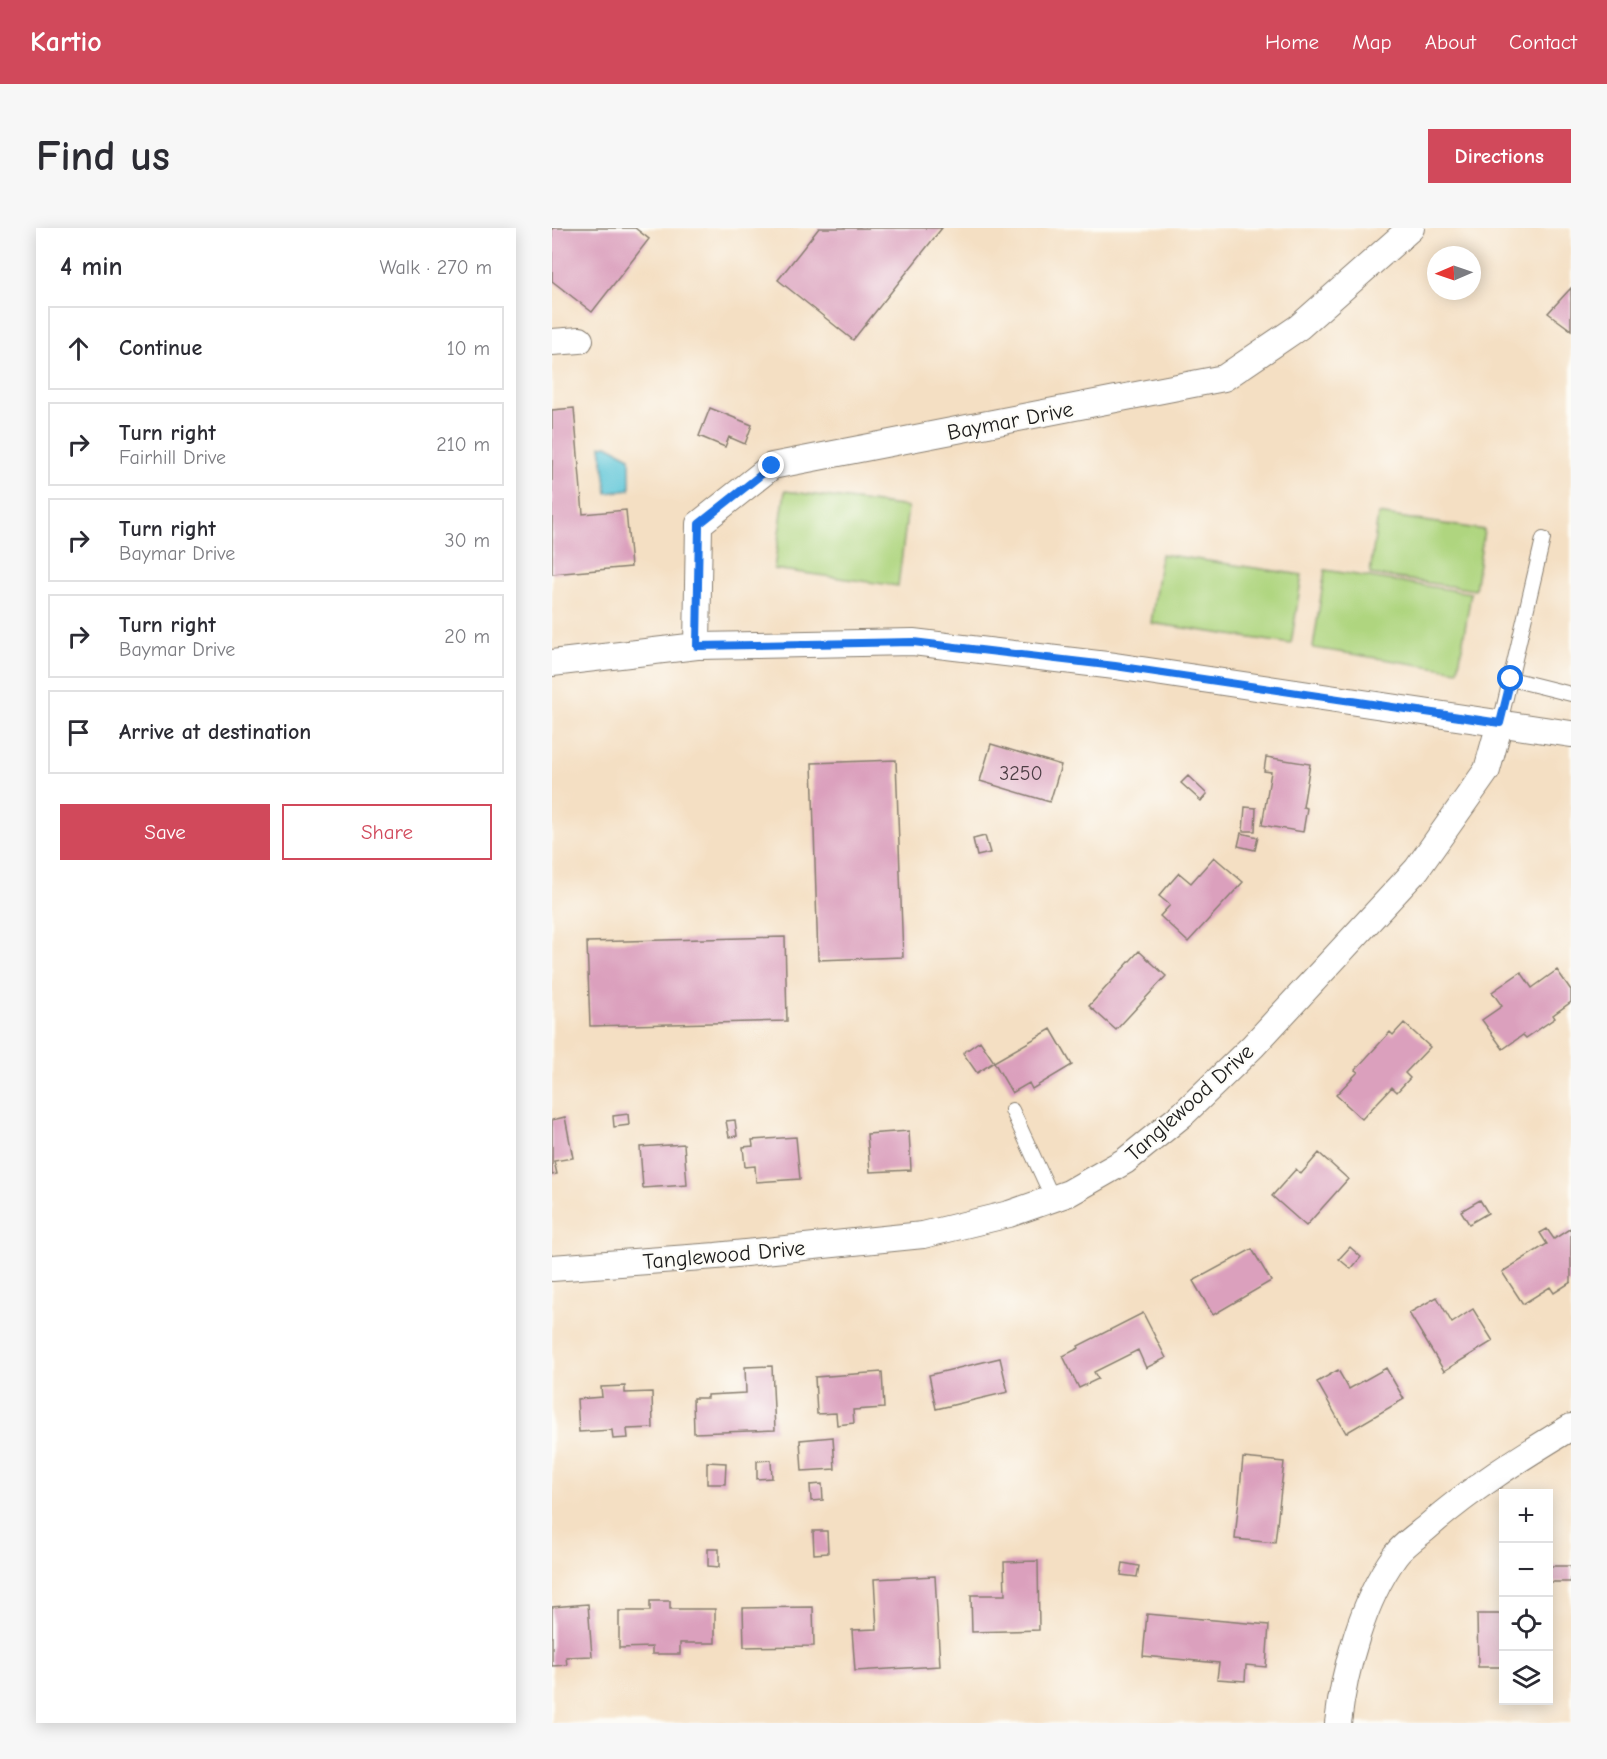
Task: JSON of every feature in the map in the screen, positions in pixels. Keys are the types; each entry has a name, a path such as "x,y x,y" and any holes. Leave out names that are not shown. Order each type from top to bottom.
{"street":[{"name":"Baymar Drive","path":"697,646 699,524 772,466 1224,378 1299,327 1411,228"},
{"path":"552,342 580,340"},
{"path":"552,663 697,646 913,642 1115,666 1571,734"},
{"name":"Tanglewood Drive","path":"552,1268 716,1256 923,1236 1009,1214 1070,1193 1125,1161 1183,1114 1253,1046 1417,869 1487,771 1500,723"},
{"path":"1338,1723 1342,1689 1371,1596 1396,1555 1455,1503 1571,1427"}],"lane":[{"path":"1500,723 1543,539"},
{"path":"1511,679 1571,694"},
{"path":"1011,1110 1053,1199"}],"green space":[{"path":"785,491 908,507 898,586 774,569"},
{"path":"1378,514 1484,530 1475,590 1370,574"},
{"path":"1161,554 1302,575 1291,644 1151,623"},
{"path":"1325,570 1471,593 1458,671 1313,648"}],"water":[{"path":"607,445 630,457 630,490 607,493 601,446"}],"building":[{"path":"552,228 635,228 649,239 592,312 552,281"},
{"path":"819,228 942,228 853,340 778,280"},
{"path":"1571,288 1571,330 1548,313"},
{"path":"574,408 583,514 626,510 631,567 552,574 552,410"},
{"path":"710,408 752,425 745,444 729,437 725,447 699,436"},
{"path":"991,744 1061,765 1050,802 980,781"},
{"path":"1266,757 1310,764 1303,807 1307,808 1303,832 1262,825 1271,772 1264,771"},
{"path":"896,760 903,957 818,960 812,763"},
{"path":"1188,776 1207,794 1201,801 1181,783"},
{"path":"1245,807 1256,808 1255,831 1243,831"},
{"path":"1241,833 1258,837 1255,850 1238,846"},
{"path":"985,836 990,853 977,856 973,839"},
{"path":"1214,857 1243,882 1188,942 1160,916 1170,905 1159,896 1179,873 1191,883"},
{"path":"785,937 787,1021 590,1026 587,942"},
{"path":"1139,951 1166,976 1116,1030 1089,1006"},
{"path":"1557,970 1571,990 1571,1002 1553,1015 1555,1018 1526,1038 1523,1035 1503,1049 1482,1020 1502,1006 1492,992 1521,972 1532,988"},
{"path":"1404,1023 1430,1047 1405,1073 1410,1078 1397,1092 1392,1087 1362,1119 1336,1095 1358,1072 1355,1070 1390,1032 1393,1035"},
{"path":"1051,1029 1072,1065 1032,1089 1029,1083 1012,1093 994,1062"},
{"path":"980,1041 994,1062 977,1073 963,1053"},
{"path":"628,1114 629,1125 614,1127 613,1116"},
{"path":"565,1117 573,1158 554,1161 557,1174 552,1175 552,1120"},
{"path":"735,1120 737,1136 729,1137 726,1121"},
{"path":"909,1131 911,1170 870,1172 867,1134"},
{"path":"796,1137 800,1179 756,1182 755,1166 745,1167 743,1147 753,1146 752,1140"},
{"path":"684,1144 687,1185 643,1188 640,1147"},
{"path":"1319,1153 1348,1179 1306,1226 1272,1196 1296,1169 1301,1174"},
{"path":"1480,1200 1488,1213 1469,1224 1461,1211"},
{"path":"1571,1228 1571,1282 1554,1293 1550,1287 1523,1304 1502,1272 1547,1244 1540,1233 1547,1229 1554,1239"},
{"path":"1350,1247 1361,1257 1351,1269 1339,1259"},
{"path":"1252,1249 1271,1281 1213,1315 1193,1281"},
{"path":"1437,1297 1452,1323 1473,1309 1493,1341 1444,1371 1409,1313"},
{"path":"1143,1313 1166,1358 1146,1368 1138,1350 1094,1372 1098,1379 1079,1388 1063,1356"},
{"path":"1000,1358 1008,1392 936,1409 929,1375"},
{"path":"772,1366 775,1430 694,1433 693,1398 746,1393 745,1367"},
{"path":"1386,1368 1404,1399 1346,1433 1317,1382 1338,1370 1349,1389"},
{"path":"882,1372 884,1408 853,1410 854,1423 837,1425 836,1413 817,1414 815,1377"},
{"path":"625,1386 625,1393 652,1392 653,1428 627,1429 628,1438 613,1439 612,1430 579,1432 577,1399 602,1397 601,1387"},
{"path":"833,1437 835,1469 802,1471 800,1440"},
{"path":"1243,1458 1284,1462 1275,1543 1235,1539"},
{"path":"771,1460 772,1478 757,1479 757,1461"},
{"path":"707,1462 726,1463 725,1484 707,1484"},
{"path":"822,1484 823,1500 811,1501 810,1485"},
{"path":"813,1531 827,1531 828,1553 814,1554"},
{"path":"708,1549 719,1549 719,1567 708,1566"},
{"path":"1038,1561 1039,1630 972,1632 971,1595 1005,1595 1004,1562"},
{"path":"1123,1563 1139,1566 1137,1577 1121,1575"},
{"path":"1553,1566 1571,1566 1571,1582 1553,1582"},
{"path":"935,1576 940,1666 855,1671 852,1630 877,1629 874,1579"},
{"path":"650,1601 670,1601 670,1609 715,1609 715,1643 680,1643 680,1654 652,1654 652,1647 619,1648 619,1611 650,1611"},
{"path":"588,1604 592,1656 566,1657 567,1665 552,1666 552,1607"},
{"path":"813,1607 814,1646 744,1647 743,1608"},
{"path":"1147,1614 1269,1625 1266,1667 1246,1665 1245,1681 1217,1679 1219,1663 1143,1656"},
{"path":"1477,1614 1499,1614 1499,1667 1478,1667"}],"route":[{"path":"772,466 699,524 697,646 913,642 1115,666 1500,723 1511,679"}]}
